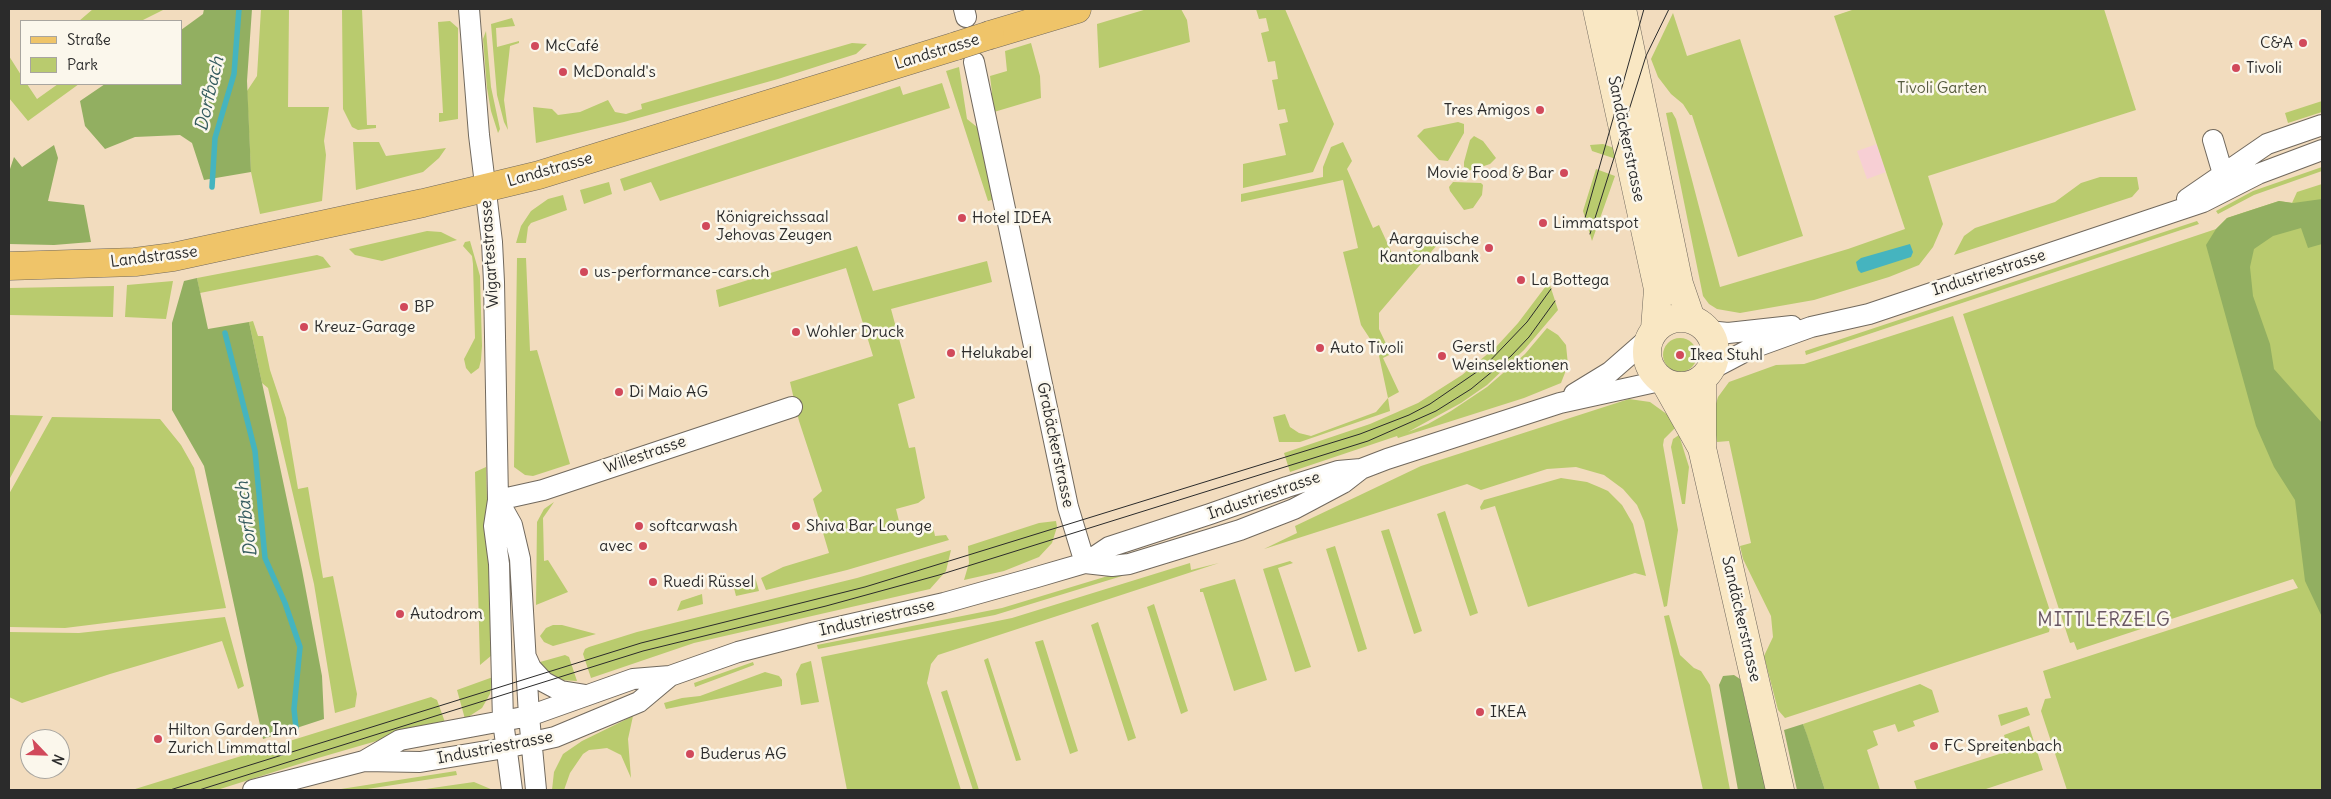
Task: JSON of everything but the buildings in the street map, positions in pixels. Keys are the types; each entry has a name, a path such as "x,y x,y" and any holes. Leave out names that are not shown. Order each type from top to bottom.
{"main road":[{"name":"Landstrasse","path":"9,266 135,262 173,257 485,189 965,54 990,35 1076,9"}],"street":[{"name":"Wigartestrasse","path":"469,9 479,135 494,282 498,500"},
{"name":"Sandäckerstrasse","path":"1598,9 1658,289 1652,333"},
{"name":"Sandäckerstrasse","path":"1622,9 1679,284 1700,325"},
{"name":"Grabäckerstrasse","path":"965,54 1068,507 1085,563"},
{"path":"1618,104 1635,111 1646,126"},
{"path":"2213,140 2221,148 2231,152 2244,151 2322,125"},
{"path":"2213,140 2232,178"},
{"path":"2197,199 2211,170 2213,140"},
{"path":"2197,199 2222,187 2267,144"},
{"path":"2232,178 2270,168 2322,150"},
{"name":"Industriestrasse","path":"1706,375 1750,348 1811,327 1869,314 2165,215 2197,199"},
{"path":"1672,319 1700,325 1715,351 1706,375 1685,386 1663,382 1649,366 1647,346 1652,333 1672,319"},
{"name":"Industriestrasse","path":"1700,325 1728,333 1791,326 1811,327"},
{"name":"Industriestrasse","path":"1560,403 1610,372 1652,333"},
{"name":"Sandäckerstrasse","path":"1706,375 1702,448 1780,790"},
{"name":"Sandäckerstrasse","path":"1663,382 1702,448"},
{"name":"Industriestrasse","path":"253,790 364,760 400,740 529,716 633,679 670,676 738,652 944,602 1085,563 1112,566 1129,564 1240,530 1294,509 1343,483 1361,469 1560,403 1663,382"},
{"name":"Willestrasse","path":"498,500 543,490 792,407"},
{"path":"498,500 512,525 520,559 529,716 536,790"},
{"path":"498,500 494,526 499,564 503,721 505,748 512,790"},
{"path":"525,655 536,675 551,687 573,694 590,695"},
{"name":"Industriestrasse","path":"364,760 420,762 505,748 555,737 639,702 670,676"}],"shaded area":[{"path":"1877,144 1886,172 1867,179 1857,151"}],"green space":[{"path":"93,9 165,9 143,20 80,20"},
{"path":"204,9 252,9 247,81 251,172 204,180 192,143 180,135 135,137 105,149 85,126 80,101 104,85 182,85 182,29 203,14"},
{"path":"261,9 289,9 288,107 329,107 324,141 326,155 322,201 260,214 251,172 247,91 257,76"},
{"path":"342,9 362,9 367,125 376,125 376,128 358,130 352,127 343,109"},
{"path":"1147,9 1181,9 1187,20 1190,42 1099,68 1097,24"},
{"path":"1256,9 1285,9 1334,124 1313,172 1243,188 1243,164 1286,155 1279,124 1288,122 1285,109 1278,110 1272,80 1278,79 1275,61 1268,62 1261,33 1269,31 1266,18 1259,19"},
{"name":"Tivoli Garten","path":"1855,9 2104,9 2136,110 1928,176 1943,224 1933,247 1919,265 1889,277 1814,300 1740,313 1717,309 1709,304 1703,296 1666,113 1672,112 1676,119 1720,287 1848,249 1905,229 1834,16"},
{"path":"1673,13 1687,56 1740,39 1803,236 1738,257 1692,115 1671,94 1658,77 1651,59"},
{"path":"512,18 515,26 496,28 497,47 519,41 519,43 510,46 504,100 508,130 497,95 491,24"},
{"path":"450,21 458,28 458,119 439,122 439,113 443,113 438,22"},
{"path":"486,31 491,87 500,129 498,133 491,111 487,88 483,39"},
{"path":"852,43 867,44 856,54 778,79 624,122 536,143 533,107 552,109 558,115 580,112 608,100 615,112 626,114 642,109 641,104"},
{"path":"1031,43 1040,76 1041,98 994,112 990,94 992,93 990,76 1007,71 1005,51"},
{"path":"9,56 20,73 20,85 28,85 37,99 57,85 78,85 28,121 9,98"},
{"path":"959,67 967,119 982,131 995,199 988,201 946,71"},
{"path":"942,83 950,108 660,201 651,182 624,191 620,179 900,86 903,95"},
{"path":"2322,101 2322,112 2288,123 2285,113"},
{"path":"1458,122 1464,124 1464,133 1448,161 1439,160 1417,136 1424,129"},
{"path":"1474,136 1483,141 1496,158 1490,164 1469,171 1464,167 1464,162 1470,140"},
{"path":"353,142 379,142 386,156 446,148 439,158 423,172 356,190"},
{"path":"1343,142 1352,161 1347,169 1373,228 1379,225 1396,262 1434,238 1437,245 1379,313 1379,329 1391,354 1383,358 1399,392 1388,398 1378,351 1361,325 1343,252 1358,248 1343,180 1241,202 1241,194 1323,177 1323,167 1331,147"},
{"path":"1603,144 1614,148 1625,162 1592,151 1590,145"},
{"path":"54,145 58,158 48,201 84,205 91,242 54,245 9,244 9,172 14,157 22,167"},
{"path":"2322,167 2322,171 2254,195 2218,214 2216,211 2253,191"},
{"path":"1596,169 1615,176 1592,241 1583,211"},
{"path":"2100,177 2137,177 2139,189 2132,197 1954,255 1964,236 1975,228 2055,202 2081,183"},
{"path":"609,182 612,194 584,204 580,190"},
{"path":"1453,182 1481,183 1483,185 1482,195 1473,208 1464,210 1450,191 1449,187"},
{"path":"2322,184 2322,790 2067,790 2041,711 2045,699 2051,698 2043,671 2298,588 2293,579 2077,650 2074,642 2070,643 1963,314 2216,229 2227,218 2279,201 2292,203 2297,192"},
{"path":"563,195 567,210 531,223 528,227 526,243 516,243 521,226 531,211 548,199"},
{"path":"2322,199 2322,244 2308,248 2301,228 2273,236 2254,249 2250,267 2253,296 2270,344 2274,369 2322,423 2322,617 2305,581 2295,500 2274,467 2256,426 2206,245 2216,229 2227,218 2279,201 2293,203"},
{"path":"2197,221 2199,224 1806,355 1805,351"},
{"path":"427,231 441,232 457,240 382,261 355,255 349,249"},
{"path":"470,241 480,276 482,346 479,368 471,374 466,368 464,359 475,338 473,264 472,256 463,246 465,242"},
{"path":"857,246 873,291 987,261 992,282 891,309 915,398 898,404 909,448 915,447 925,498 918,503 896,509 901,529 932,522 935,536 946,535 949,540 847,570 766,590 761,578 783,567 829,553 813,499 822,491 799,421 790,382 873,356 846,268 719,307 716,290"},
{"path":"317,255 323,257 331,267 200,293 197,278"},
{"path":"517,258 526,258 530,351 537,350 570,464 533,476 525,475 514,467"},
{"path":"197,278 208,329 249,322 302,570 322,676 324,719 263,739 204,466 172,410 172,323 184,281"},
{"path":"173,281 166,319 125,317 127,285"},
{"path":"1549,282 1558,310 1524,350 1487,385 1461,403 1408,432 1428,424 1451,411 1487,387 1525,354 1547,328 1558,335 1566,345 1568,365 1561,383 1524,398 1398,438 1397,436 1290,472 1284,453 1370,424 1418,403 1462,375 1496,347 1518,323"},
{"path":"114,286 113,317 9,315 9,288"},
{"path":"1953,316 2052,617 2049,632 1785,718 1778,710 1764,656 1773,637 1771,616 1743,559 1740,546 1751,543 1729,441 1717,442 1714,421 1718,397 1729,382 1776,365 1804,364"},
{"path":"253,321 258,336 263,336 270,370 286,418 298,489 308,487 323,578 333,576 357,694 355,707 335,713 314,584 268,388 262,383 249,322"},
{"path":"1680,338 1692,343 1697,355 1692,367 1680,372 1668,367 1663,355 1668,343"},
{"path":"1388,398 1390,411 1300,442 1279,442 1273,417 1285,414 1290,427 1299,433 1311,436 1376,412"},
{"path":"1629,399 1650,402 1668,415 1675,428 1664,439 1663,445 1678,530 1667,606 1664,607 1644,521 1637,505 1623,489 1604,475 1576,467 1547,469 1481,490 1467,484 1264,549 1297,533 1295,526 1421,466"},
{"path":"9,415 43,416 9,480"},
{"path":"52,417 160,419 181,445 194,468 226,608 65,628 9,627 9,494"},
{"path":"1679,435 1689,467 1685,504 1682,504 1671,447 1673,439"},
{"path":"486,467 492,655 480,665 475,472"},
{"path":"1561,478 1587,482 1599,487 1608,491 1622,505 1633,524 1646,576 1635,573 1528,607 1495,506 1481,510 1480,507 1484,500"},
{"path":"554,502 543,518 544,561 548,560 568,592 536,605 537,522 544,509"},
{"path":"1445,511 1478,613 1470,616 1437,514"},
{"path":"1056,521 1057,527 1052,543 1039,557 1004,571 964,580 969,563 968,546 1039,523"},
{"path":"1389,529 1422,631 1414,634 1381,531"},
{"path":"1335,546 1367,649 1358,652 1326,549"},
{"path":"951,550 946,571 930,589 694,643 591,678 583,654 585,649 589,647 637,632 857,578"},
{"path":"1290,561 1293,563 1278,568 1311,667 1295,672 1263,569"},
{"path":"1190,563 1191,570 1219,563 938,655 931,664 927,683 961,790 847,790 821,657 1012,618"},
{"path":"1121,572 1122,576 995,615 818,649 817,645 1002,608"},
{"path":"755,577 759,591 736,596 733,584"},
{"path":"1235,579 1267,680 1234,691 1203,592 1200,592 1200,589"},
{"path":"702,594 703,604 677,611 681,601"},
{"path":"1154,604 1188,711 1181,714 1147,607"},
{"path":"1669,615 1680,655 1694,668 1701,671 1710,685 1730,790 1703,790 1664,616"},
{"path":"225,617 244,686 238,689 222,641 110,674 22,703 9,697 9,632 79,633"},
{"path":"1098,622 1136,738 1128,741 1091,625"},
{"path":"553,625 562,625 596,634 553,646 544,642 540,636 546,628"},
{"path":"1043,640 1078,751 1070,754 1035,642"},
{"path":"565,655 569,657 577,681 560,680 545,669 540,662"},
{"path":"988,658 1021,760 1016,761 984,660"},
{"path":"811,661 819,702 801,705 796,674 801,664"},
{"path":"753,662 754,665 695,687 694,683"},
{"path":"765,672 779,676 782,680 782,686 666,709 664,703 700,696"},
{"path":"1734,675 1740,679 1766,790 1738,790 1719,685 1723,676"},
{"path":"493,677 490,694 482,708 465,719 457,690"},
{"path":"1920,684 1932,690 1939,712 1913,721 1915,726 1898,732 1895,724 1873,731 1878,745 1867,750 1880,790 1825,790 1803,724"},
{"path":"947,690 979,790 973,790 941,692"},
{"path":"431,697 437,700 446,725 411,731 217,790 132,790"},
{"path":"2027,707 2030,715 2001,726 1998,715"},
{"path":"633,716 628,739 631,778 621,755 607,748 589,750 583,754 570,773 564,790 552,790 554,772 563,754 582,741"},
{"path":"1803,724 1825,790 1797,790 1784,730"},
{"path":"2029,726 2043,770 1983,790 1917,790 1914,781 2009,751 2004,735"},
{"path":"456,771 457,775 361,790 319,790 341,789"},
{"path":"474,782 493,790 419,790 446,786"}],"water":[{"path":"1910,244 1913,252 1911,257 1861,273 1858,270 1856,262 1861,258"}],"waterway":[{"name":"Dorfbach","path":"212,187 215,138 234,74 239,9"},
{"name":"Dorfbach","path":"225,333 255,451 265,558 285,603 300,647 294,709 296,728"}],"tram line":[{"path":"1585,218 1644,9"},
{"path":"1590,234 1646,56 1669,9"},
{"path":"170,790 641,643 865,587 1360,434 1409,415 1430,404 1484,367 1527,322 1551,289"},
{"path":"199,790 643,651 826,606 939,575 1368,441 1436,411 1471,389 1511,356 1529,337 1555,301"}],"place":[{"name":"C&A","path":"2303,43"},
{"name":"McCafé","path":"535,46"},
{"name":"Tivoli","path":"2236,68"},
{"name":"McDonald's","path":"563,72"},
{"name":"Tres Amigos","path":"1540,110"},
{"name":"Movie Food & Bar","path":"1564,173"},
{"name":"Hotel IDEA","path":"962,218"},
{"name":"Limmatspot","path":"1543,223"},
{"name":"Königreichssaal Jehovas Zeugen","path":"706,226"},
{"name":"Aargauische Kantonalbank","path":"1489,248"},
{"name":"us-performance-cars.ch","path":"584,272"},
{"name":"La Bottega","path":"1521,280"},
{"name":"BP","path":"404,307"},
{"name":"Kreuz-Garage","path":"304,327"},
{"name":"Wohler Druck","path":"796,332"},
{"name":"Auto Tivoli","path":"1320,348"},
{"name":"Helukabel","path":"951,353"},
{"name":"Ikea Stuhl","path":"1680,355"},
{"name":"Gerstl Weinselektionen","path":"1442,356"},
{"name":"Di Maio AG","path":"619,392"},
{"name":"softcarwash","path":"639,526"},
{"name":"Shiva Bar Lounge","path":"796,526"},
{"name":"avec","path":"643,546"},
{"name":"Ruedi Rüssel","path":"653,582"},
{"name":"Autodrom","path":"400,614"},
{"name":"IKEA","path":"1480,712"},
{"name":"Hilton Garden Inn Zurich Limmattal","path":"158,739"},
{"name":"FC Spreitenbach","path":"1934,746"},
{"name":"Buderus AG","path":"690,754"}],"district":[{"name":"MITTLERZELG","path":"2104,621"}]}
